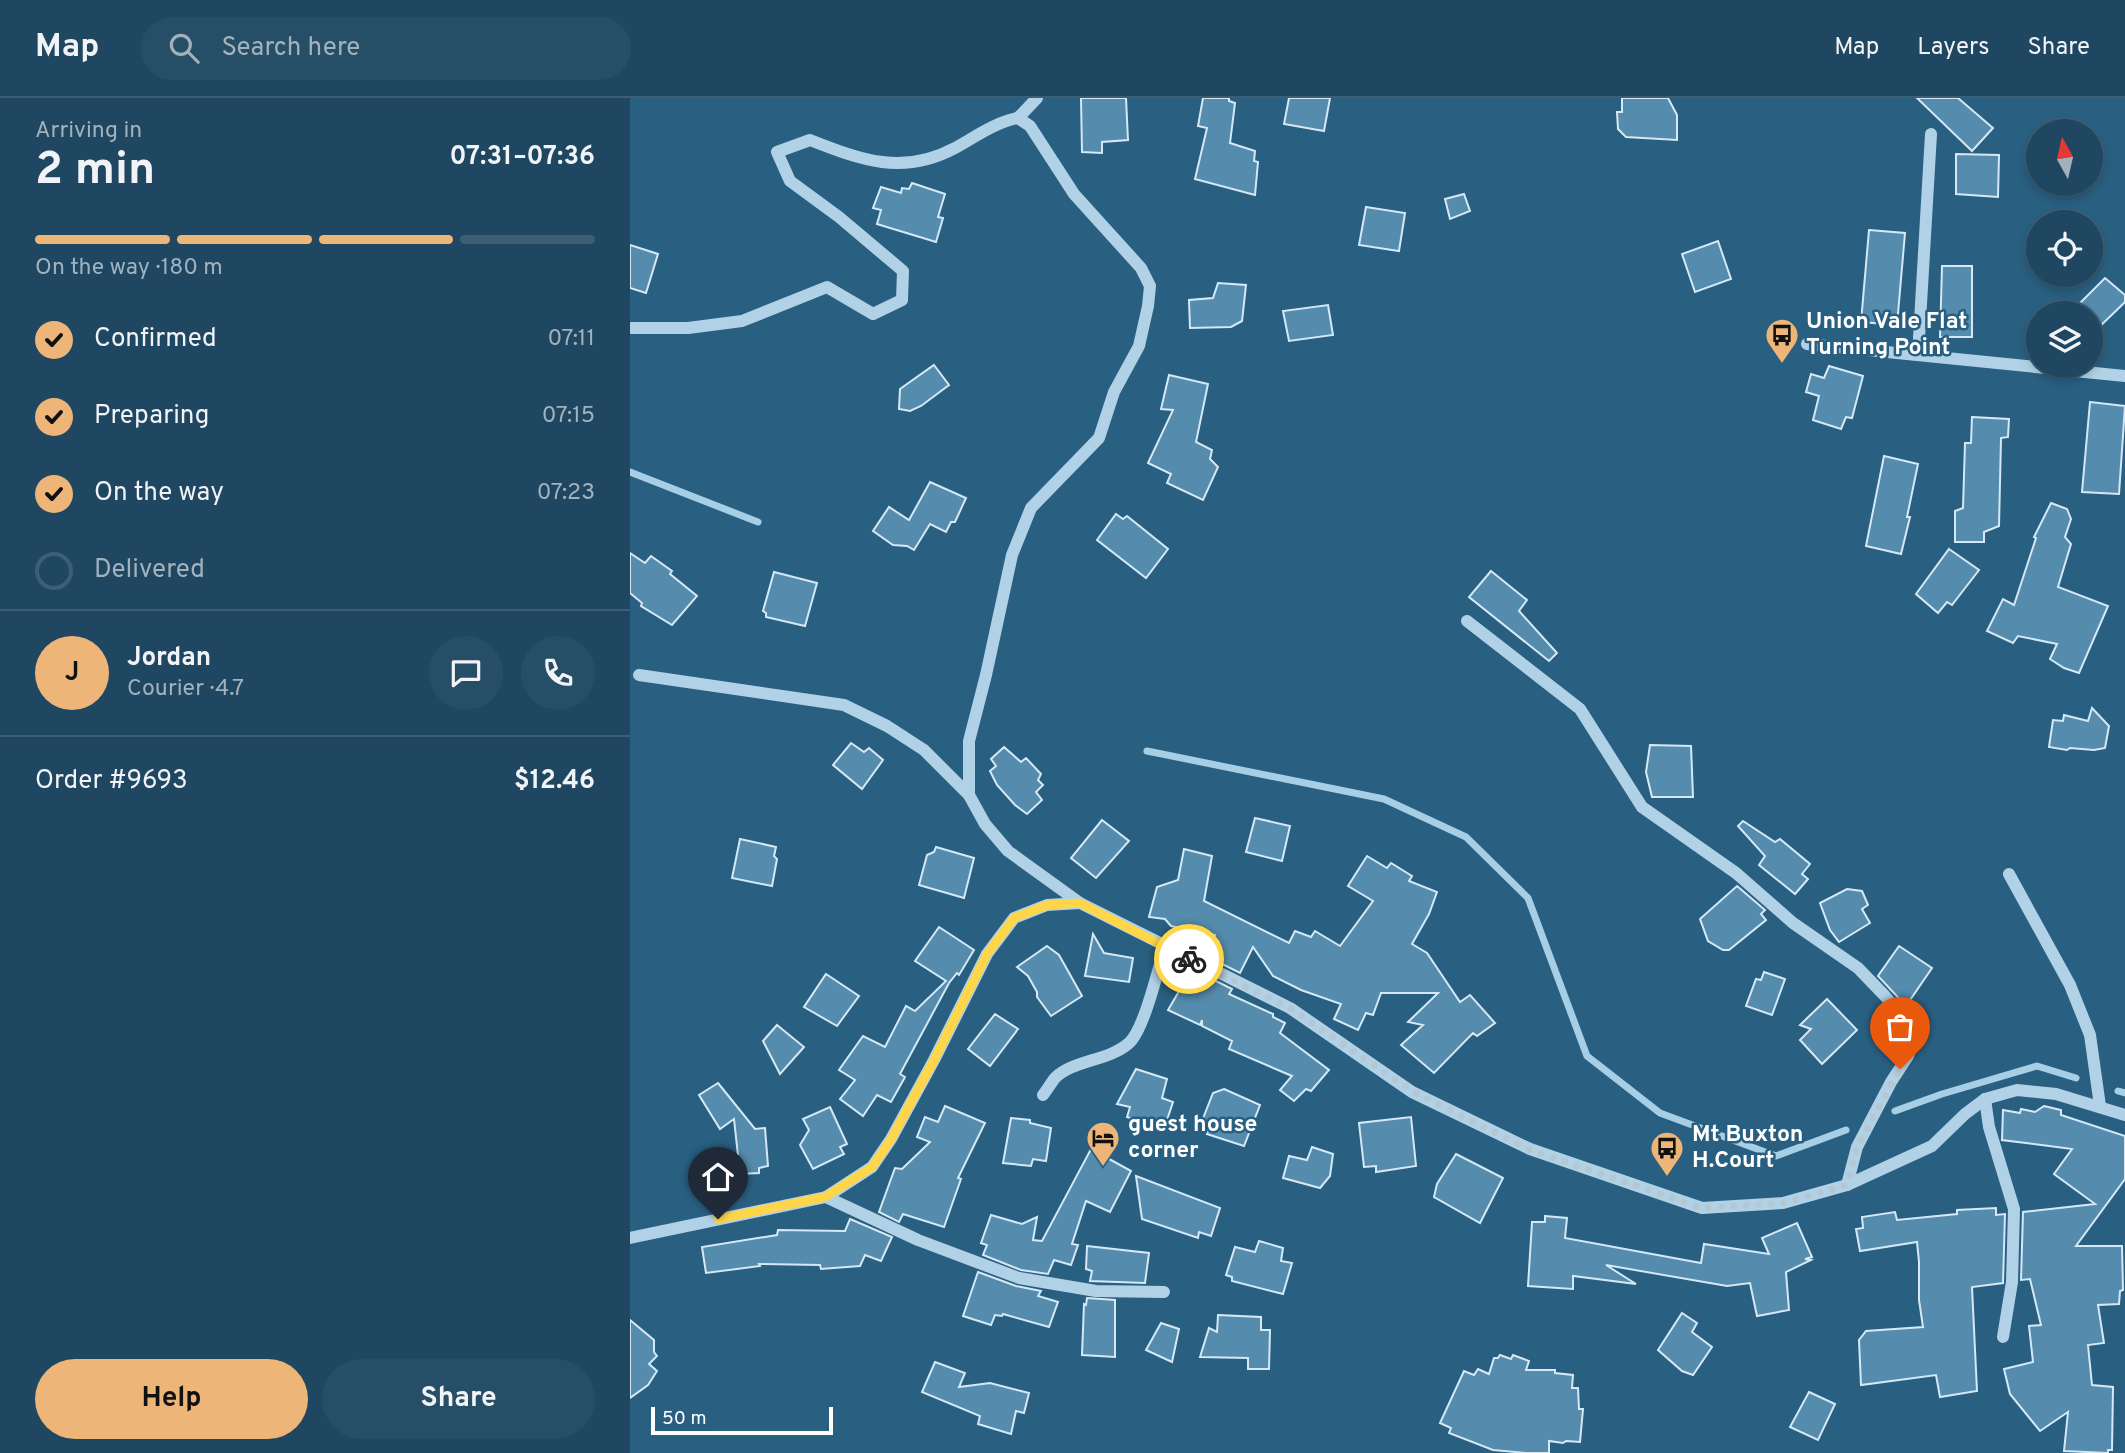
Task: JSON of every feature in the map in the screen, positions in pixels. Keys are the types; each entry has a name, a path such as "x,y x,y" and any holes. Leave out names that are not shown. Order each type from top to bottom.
{"street":[{"path":"630,328 688,328 742,321 827,287 873,314 902,300 903,271 839,217 790,181 777,152 810,140 859,159 907,164 939,156 1005,120 1018,118 1037,98"},
{"path":"969,795 969,741 1012,555 1031,508 1099,438 1114,392 1139,346 1150,286 1141,268 1074,194 1030,126 1018,118"},
{"path":"1919,355 1931,134"},
{"path":"1807,344 2125,376"},
{"path":"1467,621 1580,709 1642,807 1736,873 1793,923 1858,968 1909,1025 1913,1042 1909,1056 1891,1082 1857,1147 1847,1185"},
{"path":"639,675 844,705 887,726 923,750 969,795 985,824 1008,851 1080,903 1290,1008 1412,1091 1530,1150 1702,1208 1783,1203 1847,1185 1932,1146 1985,1099 2017,1090 2056,1094 2125,1115"},
{"path":"2009,874 2070,985 2090,1035 2100,1106"},
{"path":"630,1238 825,1197 872,1167 891,1139 934,1060 987,954 1014,918 1047,905 1080,903"},
{"path":"1043,1096 1057,1076 1083,1063 1110,1055 1130,1042 1140,1026 1165,947"},
{"path":"1985,1099 1989,1127 2014,1209 2012,1282 2003,1337"},
{"path":"825,1197 918,1240 1019,1278 1096,1291 1164,1293"}],"building":[{"path":"1081,98 1126,98 1128,140 1102,142 1102,153 1082,152"},
{"path":"1203,98 1229,98 1229,101 1235,103 1230,143 1255,151 1254,161 1258,162 1255,195 1195,179 1207,128 1198,126"},
{"path":"1289,98 1330,98 1324,131 1284,124"},
{"path":"1622,98 1668,98 1677,115 1677,140 1626,137 1618,129 1617,112 1622,112"},
{"path":"1917,98 1958,98 1993,128 1972,151"},
{"path":"1956,154 1999,155 1998,197 1956,194"},
{"path":"912,183 945,194 938,217 943,218 936,242 877,224 881,210 873,208 881,187 901,193 902,188 909,189"},
{"path":"1464,194 1470,211 1450,219 1445,199"},
{"path":"1366,207 1405,213 1399,251 1359,245"},
{"path":"1869,230 1905,233 1897,325 1861,322"},
{"path":"1718,241 1731,279 1695,292 1682,254"},
{"path":"630,245 658,254 646,293 630,288"},
{"path":"1942,266 1972,266 1972,337 1940,337"},
{"path":"2105,278 2125,295 2125,302 2103,323 2103,301 2082,301 2096,287 2103,287"},
{"path":"1218,283 1246,285 1242,321 1231,327 1190,328 1189,300 1213,298"},
{"path":"1328,305 1333,335 1289,341 1283,311"},
{"path":"934,365 949,385 921,406 910,411 899,409 900,389"},
{"path":"1829,366 1863,376 1852,418 1846,417 1841,429 1813,420 1819,396 1806,392 1811,374 1824,378"},
{"path":"1169,375 1208,384 1196,442 1212,450 1210,459 1218,467 1203,500 1167,483 1171,474 1148,463 1173,410 1161,409"},
{"path":"2090,402 2125,406 2119,494 2082,492"},
{"path":"1972,417 2009,419 2008,437 2001,438 1999,526 1984,532 1984,542 1955,542 1955,511 1963,508 1965,443 1971,443"},
{"path":"1884,456 1918,464 1901,554 1866,546"},
{"path":"930,482 966,498 955,522 951,522 946,532 930,524 914,550 907,546 893,545 873,531 889,507 909,520"},
{"path":"2051,503 2067,509 2071,519 2065,537 2071,544 2058,587 2108,606 2079,673 2050,659 2057,644 2018,636 2013,643 1987,631 2003,599 2014,605 2036,538 2034,537"},
{"path":"1116,514 1123,519 1127,516 1168,549 1146,578 1097,540"},
{"path":"1949,549 1979,570 1952,605 1947,602 1938,613 1916,594"},
{"path":"630,553 645,563 651,556 672,571 670,574 697,596 672,625 641,606 642,603 630,593"},
{"path":"1491,571 1527,600 1519,611 1557,653 1549,661 1469,597"},
{"path":"774,572 817,583 805,626 766,617 763,611"},
{"path":"2092,708 2109,726 2105,748 2067,750 2049,747 2053,720 2063,721 2064,715 2088,721"},
{"path":"851,743 864,752 869,748 883,760 862,789 833,765"},
{"path":"1650,745 1691,746 1693,797 1652,797 1646,772"},
{"path":"1004,747 1021,762 1026,758 1041,774 1038,780 1043,785 1036,792 1042,800 1027,814 997,785 990,771 996,766 991,759"},
{"path":"1255,818 1290,826 1282,861 1246,852"},
{"path":"1102,820 1129,841 1096,878 1071,858"},
{"path":"1743,821 1775,842 1780,839 1810,864 1802,874 1808,879 1795,894 1759,865 1765,856 1738,826"},
{"path":"740,839 776,847 774,856 777,859 772,886 732,878"},
{"path":"936,847 974,858 964,898 919,885 927,855 934,852"},
{"path":"1184,849 1212,856 1204,901 1289,943 1295,931 1311,937 1315,931 1340,946 1373,901 1348,886 1367,856 1387,868 1391,863 1412,876 1409,881 1437,892 1429,914 1412,944 1427,953 1460,1002 1470,995 1495,1023 1477,1036 1473,1033 1434,1073 1401,1045 1423,1025 1408,1022 1438,993 1381,993 1373,1015 1366,1013 1358,1030 1334,1019 1341,1004 1301,990 1273,976 1253,947 1240,973 1212,959 1219,942 1213,940 1215,935 1171,926 1165,919 1149,917 1157,887 1178,880"},
{"path":"1737,886 1765,910 1761,914 1766,920 1729,950 1723,950 1708,941 1700,919"},
{"path":"1847,889 1862,891 1868,905 1862,909 1870,923 1839,942 1830,930 1820,903"},
{"path":"939,927 974,950 959,975 957,973 949,983 900,1074 905,1077 891,1102 877,1095 863,1116 840,1099 855,1080 839,1070 863,1036 885,1047 906,1006 915,1011 946,981 915,961"},
{"path":"1093,934 1104,953 1133,958 1129,982 1085,976"},
{"path":"1047,946 1059,955 1082,996 1051,1016 1037,997 1028,976 1017,967"},
{"path":"1899,946 1932,968 1906,1006 1878,976"},
{"path":"1764,972 1785,979 1772,1015 1746,1006 1756,979 1761,980"},
{"path":"826,974 859,996 837,1026 804,1007"},
{"path":"1204,975 1232,989 1229,994 1273,1014 1273,1017 1285,1023 1280,1033 1329,1070 1311,1091 1306,1089 1294,1101 1280,1090 1292,1076 1229,1049 1232,1041 1202,1026 1202,1020 1200,1025 1168,1010 1185,981 1194,985 1197,978 1202,980"},
{"path":"1827,999 1857,1030 1822,1064 1800,1040 1811,1029 1800,1025"},
{"path":"995,1014 1018,1029 990,1066 968,1049"},
{"path":"777,1025 804,1047 780,1074 763,1041"},
{"path":"1136,1069 1167,1079 1162,1098 1173,1102 1164,1129 1127,1117 1130,1107 1117,1104"},
{"path":"718,1083 755,1129 765,1128 768,1166 759,1168 759,1173 740,1174 734,1119 720,1129 699,1095"},
{"path":"1224,1089 1260,1105 1244,1146 1207,1134 1210,1123 1202,1121 1213,1093"},
{"path":"945,1106 985,1123 958,1178 961,1179 944,1227 903,1214 899,1222 879,1212 895,1168 902,1169 930,1142 917,1137 925,1117 938,1122"},
{"path":"2044,1106 2061,1110 2061,1115 2125,1136 2125,1179 2076,1246 2122,1246 2123,1290 2120,1291 2119,1304 2098,1305 2104,1343 2088,1345 2092,1385 2113,1387 2112,1450 2108,1450 2108,1453 2064,1451 2068,1412 2040,1431 2010,1394 2004,1369 2033,1362 2029,1326 2041,1325 2030,1279 2021,1280 2023,1212 2095,1204 2054,1174 2072,1149 2002,1140 2003,1110 2020,1113 2021,1109 2035,1112"},
{"path":"830,1107 847,1144 840,1147 844,1154 813,1169 800,1145 809,1130 803,1119"},
{"path":"1411,1117 1416,1166 1376,1172 1376,1166 1364,1167 1359,1123"},
{"path":"1011,1118 1030,1120 1030,1123 1051,1128 1046,1161 1033,1159 1031,1166 1003,1163"},
{"path":"1312,1147 1333,1154 1330,1176 1320,1188 1283,1178 1289,1156 1307,1160"},
{"path":"1091,1149 1131,1171 1110,1212 1086,1201 1072,1244 1078,1245 1071,1265 1054,1260 1048,1274 1021,1270 983,1255 987,1245 981,1243 991,1215 1022,1224 1037,1217 1033,1240 1042,1241"},
{"path":"1456,1154 1503,1178 1480,1223 1434,1197 1437,1184"},
{"path":"1136,1176 1220,1208 1211,1236 1199,1232 1198,1238 1142,1219"},
{"path":"1996,1208 1996,1215 2005,1214 2003,1283 1972,1287 1977,1391 1940,1397 1936,1375 1861,1385 1859,1340 1866,1331 1923,1327 1917,1242 1860,1251 1856,1229 1863,1228 1862,1217 1895,1212 1897,1220 1957,1214 1957,1210"},
{"path":"1545,1216 1567,1218 1565,1238 1701,1263 1704,1244 1769,1254 1762,1238 1797,1223 1812,1257 1786,1272 1789,1310 1757,1316 1750,1283 1727,1286 1606,1265 1636,1284 1573,1276 1573,1289 1528,1286 1532,1222 1545,1222"},
{"path":"850,1219 892,1237 881,1261 865,1255 860,1266 821,1269 820,1265 759,1264 760,1266 706,1273 702,1247 777,1235 778,1230 845,1231"},
{"path":"1259,1241 1283,1248 1281,1261 1292,1263 1283,1294 1232,1281 1232,1277 1226,1275 1235,1247 1255,1252"},
{"path":"1087,1246 1149,1253 1145,1283 1090,1281 1092,1271 1086,1269"},
{"path":"978,1272 1016,1286 1041,1291 1038,1296 1058,1302 1049,1327 1003,1314 995,1315 991,1325 963,1316"},
{"path":"1087,1298 1115,1300 1115,1357 1082,1355 1084,1304 1086,1305"},
{"path":"1682,1313 1697,1323 1692,1332 1712,1347 1693,1375 1682,1371 1658,1350"},
{"path":"1218,1315 1261,1317 1261,1330 1270,1330 1269,1369 1248,1369 1248,1358 1200,1357 1209,1328 1217,1332"},
{"path":"630,1320 654,1340 654,1352 657,1356 649,1364 657,1371 648,1385 630,1398"},
{"path":"1161,1323 1179,1329 1172,1362 1146,1350"},
{"path":"1500,1355 1511,1359 1513,1355 1529,1361 1526,1370 1555,1370 1555,1373 1573,1375 1572,1388 1578,1388 1579,1409 1583,1409 1580,1442 1549,1441 1549,1453 1526,1453 1493,1450 1449,1433 1451,1428 1440,1423 1464,1371 1474,1375 1478,1369 1489,1374 1494,1358"},
{"path":"935,1362 965,1373 959,1387 990,1383 1029,1393 1024,1413 1016,1411 1011,1434 978,1424 980,1416 922,1392"},
{"path":"1809,1392 1835,1404 1818,1440 1790,1427"}],"waterway":[{"path":"630,472 758,522"},
{"path":"1147,751 1384,799 1466,837 1528,898 1587,1056 1660,1113 1776,1156 1846,1130"},
{"path":"1895,1111 2037,1066 2076,1078"},
{"path":"2118,1091 2125,1093"}],"way so far":[{"path":"1189,959 1290,1008 1412,1091 1530,1150 1702,1208 1783,1203 1847,1185 1857,1147 1900,1069"}],"place":[{"name":"Union Vale Flat Turning Point","path":"1782,365"},
{"name":"guest house corner","path":"1103,1168"},
{"name":"Mt Buxton H.Court","path":"1667,1178"}],"route":[{"path":"718,1219 825,1197 872,1167 891,1139 934,1060 987,954 1014,918 1047,905 1080,903 1189,959"}]}
